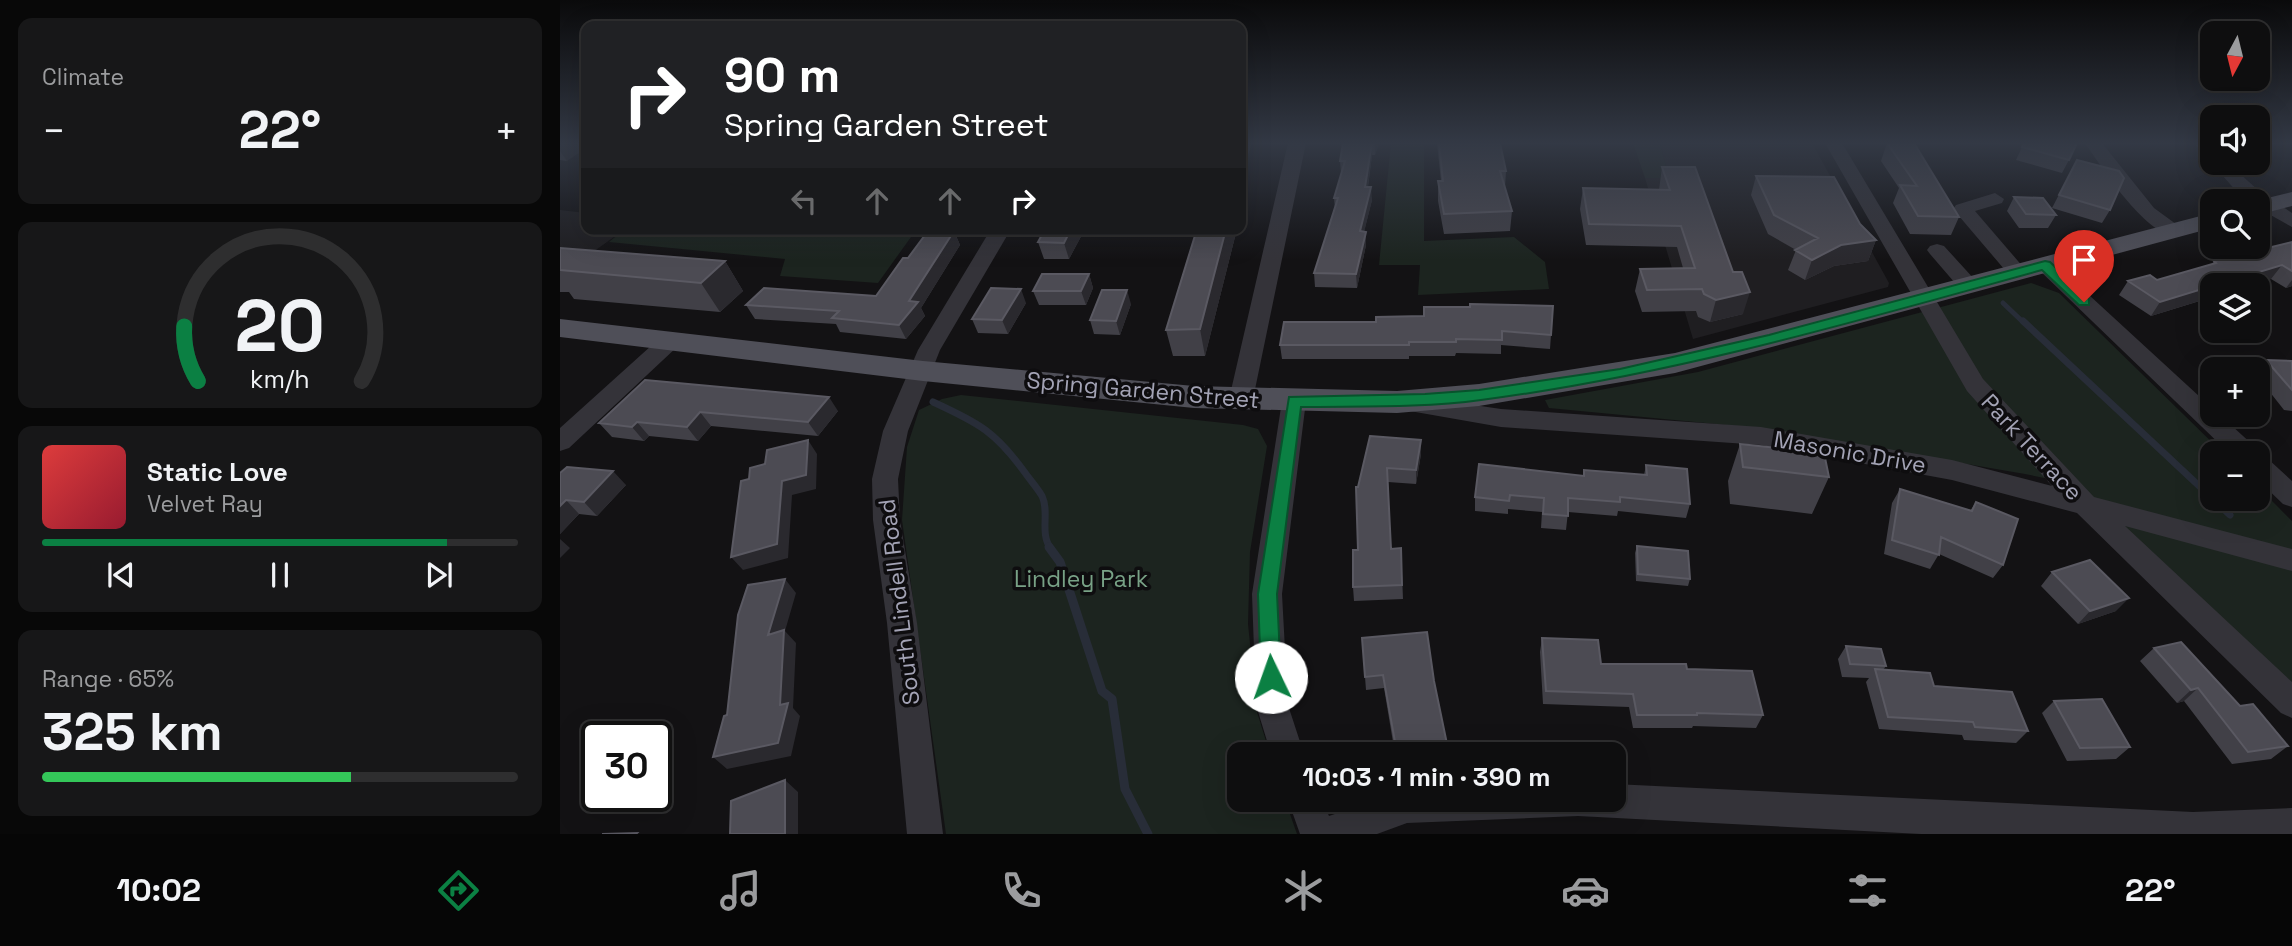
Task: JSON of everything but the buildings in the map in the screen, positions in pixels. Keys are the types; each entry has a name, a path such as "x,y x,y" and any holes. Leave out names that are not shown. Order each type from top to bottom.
{"main road":[{"path":"2270,205 2292,199"},
{"name":"Spring Garden Street","path":"560,328 923,371 1241,399 1397,402 1479,395 1675,363 2200,223"}],"street":[{"path":"1241,399 1289,182"},
{"name":"Park Terrace","path":"1855,182 1975,385 2085,505 2292,703"},
{"path":"2123,182 2147,212 2173,231"},
{"path":"1995,199 1963,209 2017,272"},
{"path":"2270,211 2292,221"},
{"name":"South Lindell Road","path":"925,834 885,500 888,459 905,407 923,371 929,350 997,235"},
{"path":"1937,250 1968,285"},
{"path":"2045,265 2232,441"},
{"path":"560,442 670,341"},
{"path":"1283,742 1272,705 1267,594 1294,401"},
{"name":"Masonic Drive","path":"1397,402 1500,418 1761,436 1952,470 2292,560"},
{"path":"2270,476 2292,497"},
{"path":"1626,802 2193,830 2292,826"},
{"path":"1310,812 1318,834"},
{"path":"1328,834 1390,812"}],"shaded area":[{"path":"1646,182 1833,182 1889,283 1888,287 1693,339"},
{"path":"560,210 581,212 581,235 617,235 582,260 560,258"}],"green space":[{"path":"1387,182 1424,182 1424,241 1514,237 1545,262 1549,289 1418,295 1420,265 1379,265"},
{"path":"618,235 911,237 878,283 780,276 785,259 609,242"},
{"path":"2031,283 2059,293 2211,441 2200,441 2200,511 2270,511 2270,499 2292,521 2292,689 2078,485 1758,428 1549,408 1545,400 1698,372"},
{"name":"Lindley Park","path":"961,395 1243,425 1258,429 1267,446 1250,552 1248,624 1257,712 1266,742 1227,742 1227,812 1289,812 1297,834 946,834 902,520 907,447 919,410 942,399"}],"waterway":[{"path":"2003,303 2024,323"},
{"path":"2023,321 2200,487"},
{"path":"933,402 985,430 996,438 1015,460 1042,496 1047,543 1051,549"},
{"path":"2226,511 2230,515"},
{"path":"1049,547 1060,562 1102,691 1112,699 1125,789 1148,834"}],"route":[{"path":"1271,677 1267,594 1294,401 1425,400 1479,395 1620,374 1769,340 2045,265 2084,302"}]}
